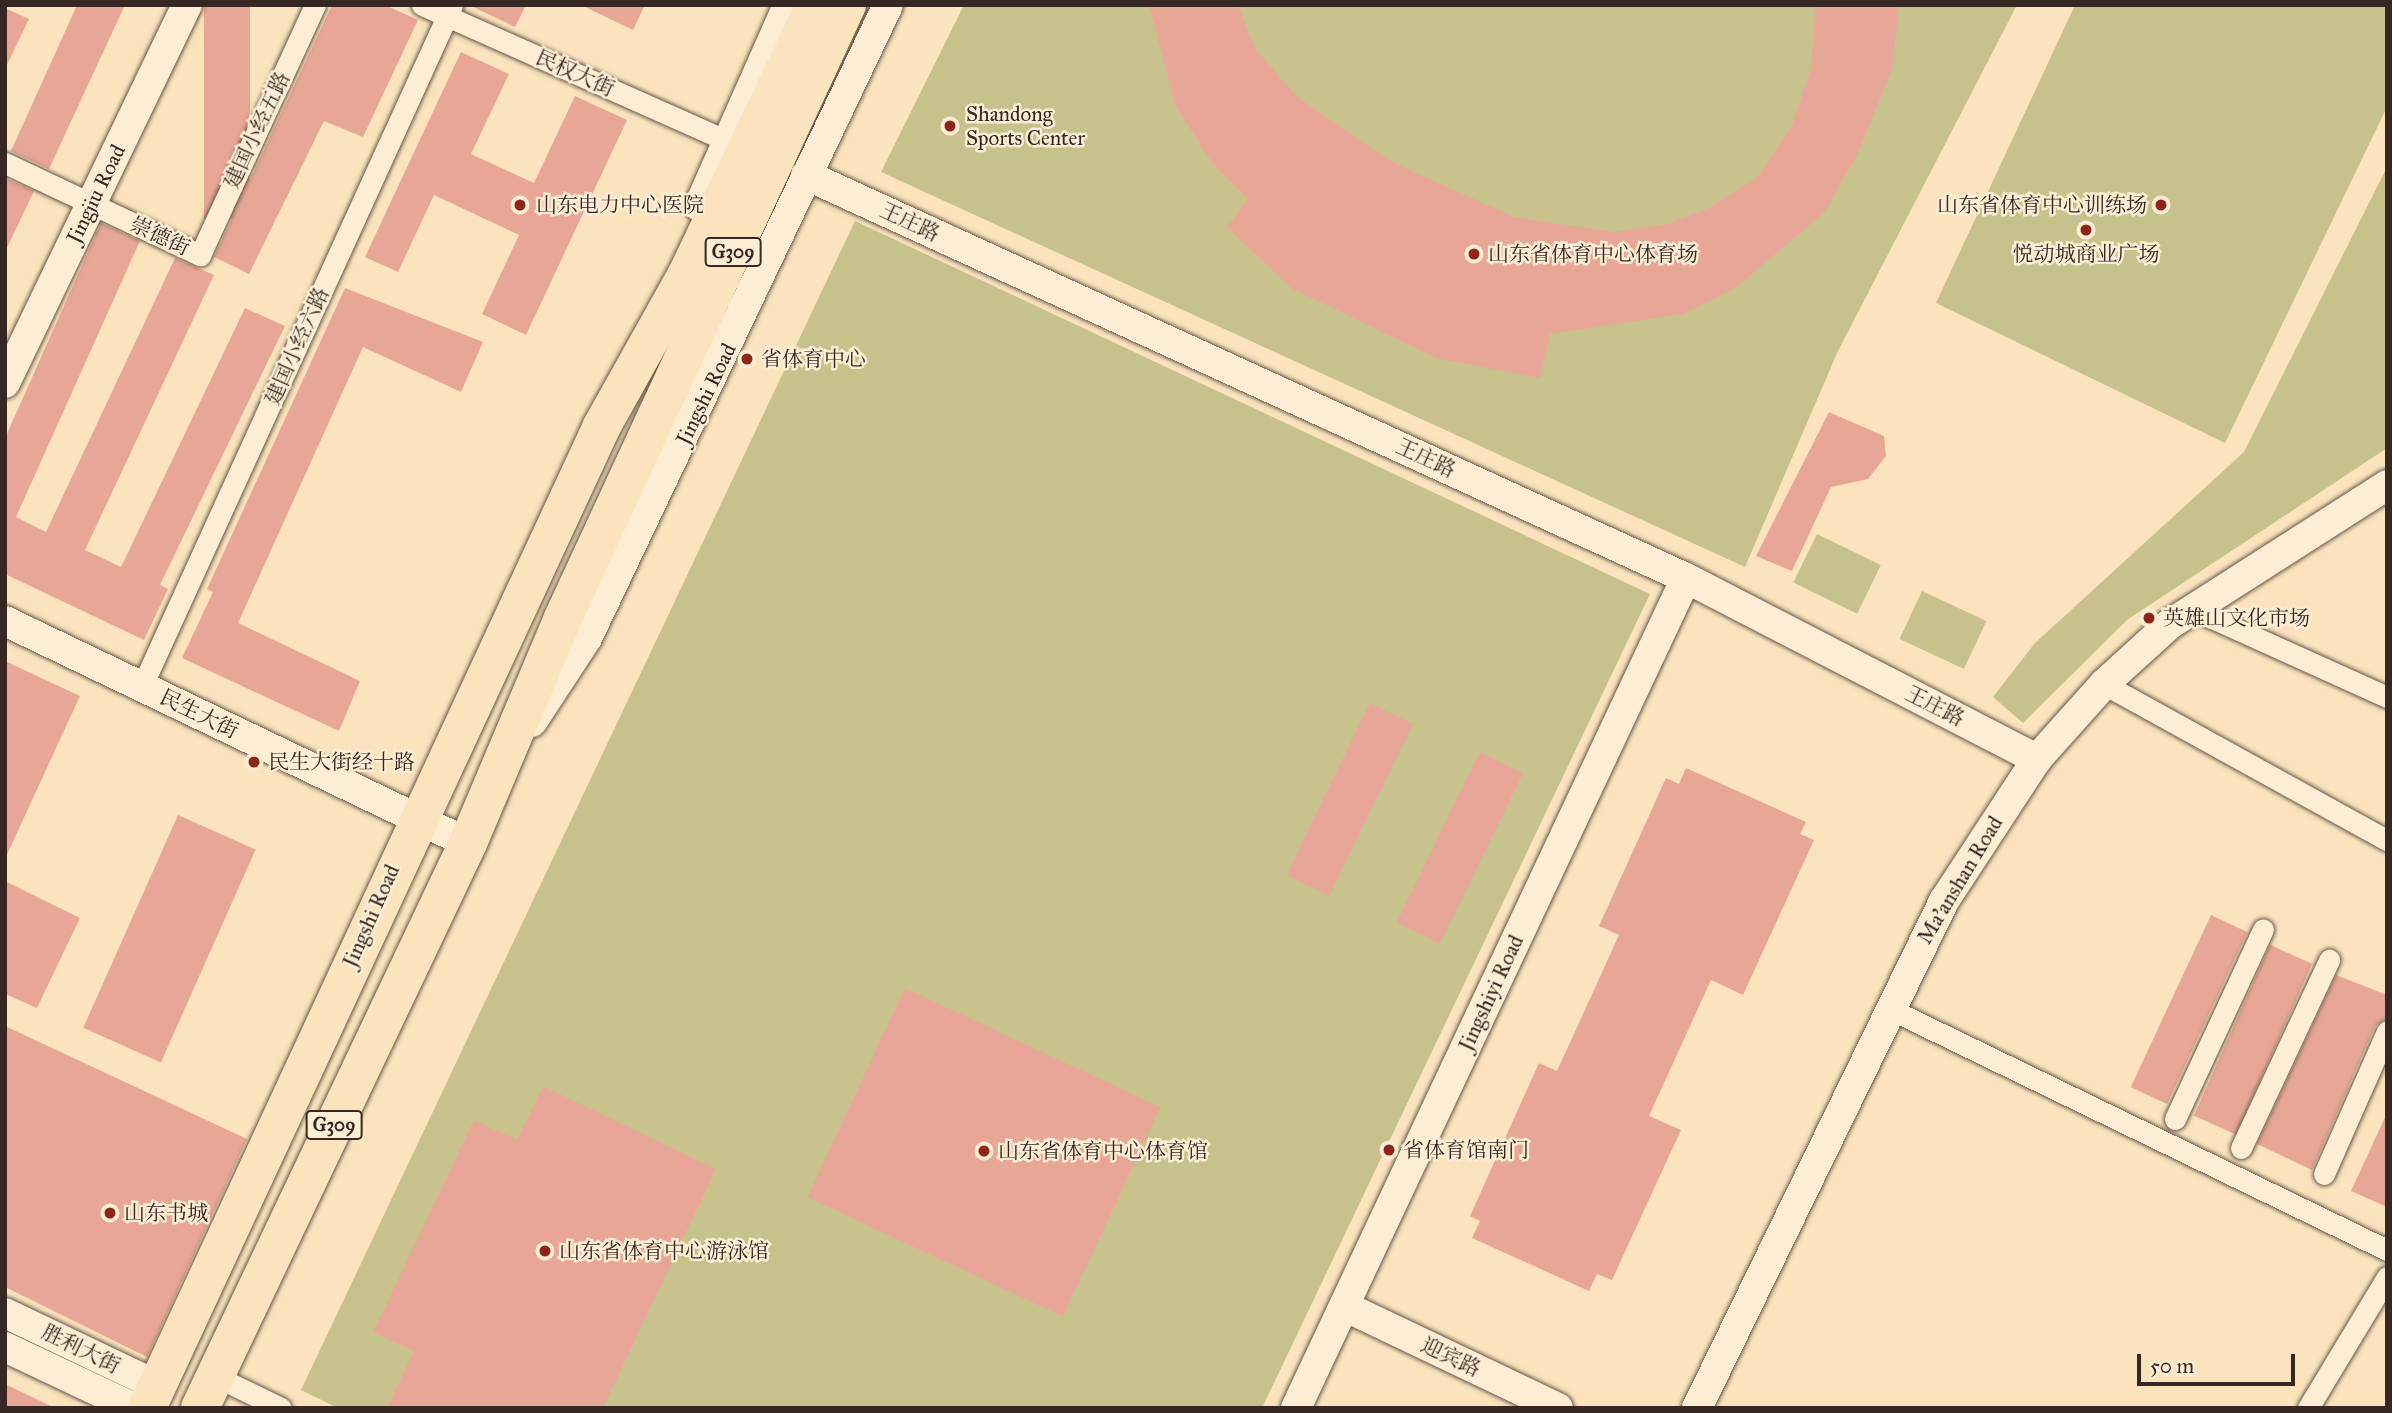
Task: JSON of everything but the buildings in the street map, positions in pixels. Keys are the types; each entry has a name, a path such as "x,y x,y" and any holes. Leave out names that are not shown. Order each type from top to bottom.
{"highway":[{"name":"Jingshi Road","path":"146,1400 601,426 686,276 815,5"},
{"name":"Jingshi Road","path":"208,1392 468,843 618,499 848,5"}],"main road":[{"name":"Jingjiu Road","path":"5,383 187,5"},
{"name":"Jingshi Road","path":"601,426 788,5"},
{"name":"Jingshi Road","path":"501,770 587,638 767,268 806,175 888,5"},
{"name":"王庄路","path":"806,175 1686,578 2037,759"},
{"name":"Ma'anshan Road","path":"1697,1408 1888,1008 1950,892 2037,759 2104,684 2190,608 2387,485"},
{"name":"Jingshiyi Road","path":"1296,1408 1686,578"},
{"name":"民生大街","path":"5,621 468,843"},
{"name":"胜利大街","path":"5,1312 146,1400"},
{"name":"迎宾路","path":"1340,1314 1515,1408"},
{"name":"迎宾路","path":"1340,1314 1558,1408"},
{"name":"胜利大街","path":"5,1347 146,1400"}],"street":[{"name":"建国小经五路","path":"200,255 315,5"},
{"name":"民权大街","path":"422,5 449,11 728,141"},
{"name":"建国小经六路","path":"142,687 449,11"},
{"name":"崇德街","path":"5,163 200,255"},
{"path":"2190,608 2387,696"},
{"path":"2104,684 2387,840"},
{"path":"2175,1119 2263,929"},
{"path":"2241,1148 2329,960"},
{"path":"1888,1008 2387,1250"},
{"path":"2324,1174 2387,1031"},
{"path":"2308,1408 2387,1277"},
{"path":"208,1392 281,1408"}],"shaded area":[{"name":"山东省体育中心体育场","path":"964,5 2017,5 1838,351 1745,567 881,172"},
{"name":"山东省体育中心训练场","path":"2075,5 2387,5 2387,107 2225,443 1936,303"},
{"path":"2387,167 2387,448 2127,620 2023,723 1993,697 2035,643 2244,452"},
{"path":"855,221 1650,594 1262,1408 338,1408 301,1390"},
{"path":"1817,534 1881,565 1857,614 1793,583"},
{"path":"1922,591 1986,621 1964,669 1900,639"}],"place":[{"name":"Shandong Sports Center","path":"950,126"},
{"name":"山东电力中心医院","path":"520,205"},
{"name":"山东省体育中心训练场","path":"2161,205"},
{"name":"悦动城商业广场","path":"2086,230"},
{"name":"山东省体育中心体育场","path":"1474,254"},
{"name":"省体育中心","path":"747,359"},
{"name":"英雄山文化市场","path":"2149,618"},
{"name":"民生大街经十路","path":"254,762"},
{"name":"省体育馆南门","path":"1389,1150"},
{"name":"山东省体育中心体育馆","path":"984,1151"},
{"name":"山东书城","path":"110,1213"},
{"name":"山东省体育中心游泳馆","path":"545,1251"}]}
